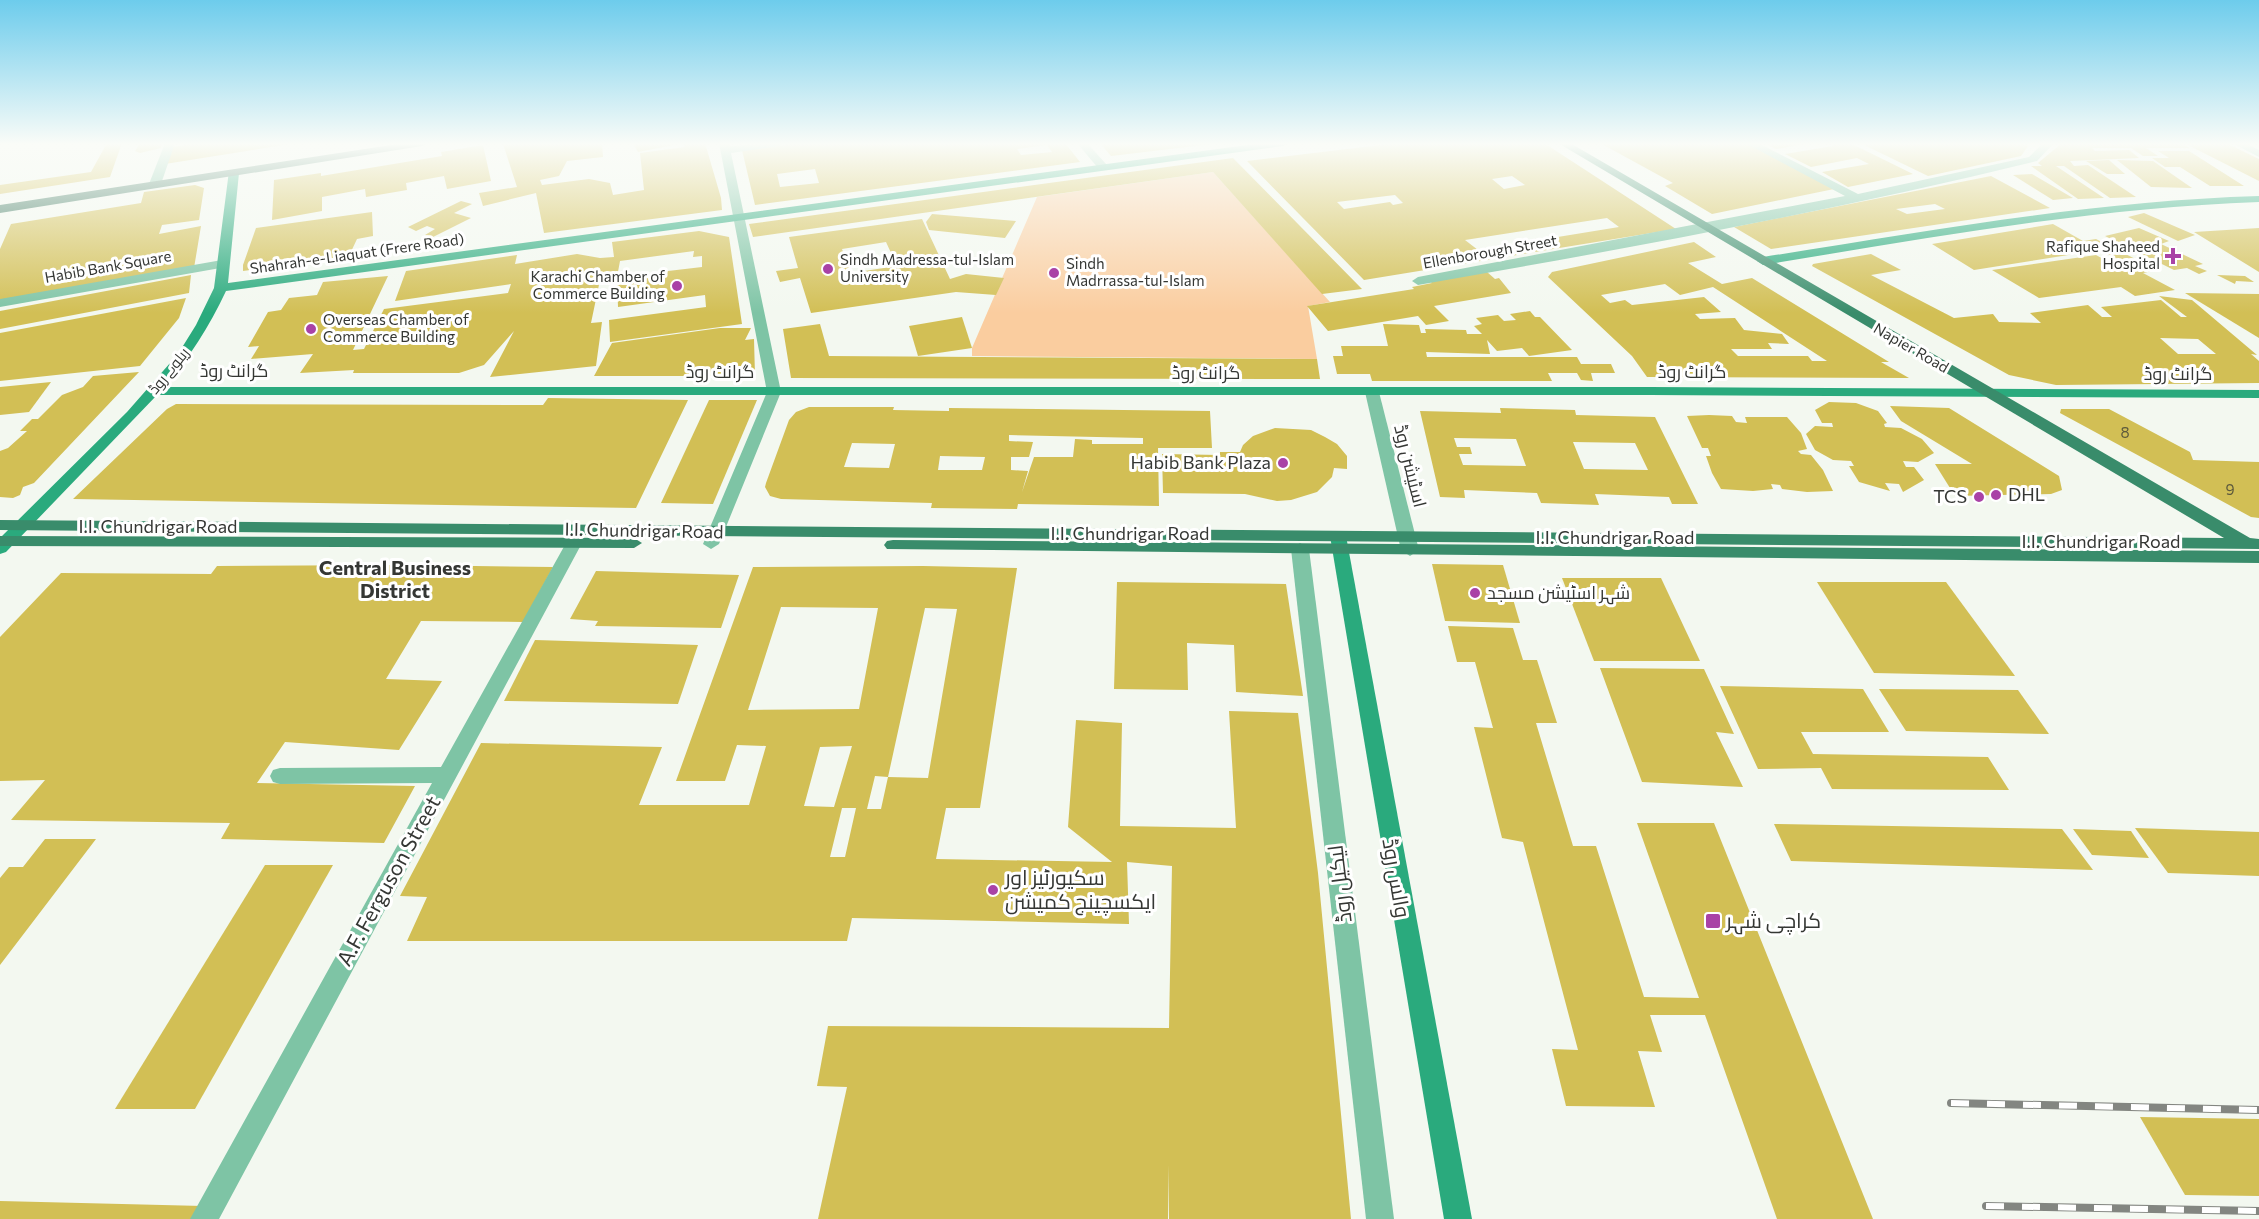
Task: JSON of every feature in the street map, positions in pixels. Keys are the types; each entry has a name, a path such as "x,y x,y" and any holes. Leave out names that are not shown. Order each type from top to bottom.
{"highway":[{"path":"2,211 65,200"}],"main road":[{"name":"Napier Road","path":"1660,200 1986,392 2255,546"},
{"name":"I.I. Chundrigar Road","path":"22,525 1300,549 1339,542"},
{"name":"I.I. Chundrigar Road","path":"2,539 574,543 713,538 1339,542 2259,557"},
{"name":"I.I. Chundrigar Road","path":"1409,543 2255,546"}],"street":[{"name":"ریلوے روڈ","path":"2,539 22,525 153,391 183,356 203,325 221,288 230,200"},
{"path":"713,538 774,392 736,200"},
{"name":"Shahrah-e-Liaquat (Frere Road)","path":"221,288 857,200"},
{"name":"Ellenborough Street","path":"1418,281 1710,229 1849,200"},
{"path":"1763,261 2094,208 2193,200"},
{"name":"Habib Bank Square","path":"0,303 222,264"},
{"name":"گرانٹ روڈ","path":"153,391 2259,394"},
{"name":"اسٹیشن روڈ","path":"1372,392 1409,543"},
{"name":"والس روڈ","path":"1339,542 1376,764 1458,1219"},
{"name":"A.F. Ferguson Street","path":"204,1219 574,543"},
{"name":"لیکیل روڈ","path":"1300,549 1380,1219"},
{"path":"280,776 447,775"}],"shaded area":[{"path":"1036,200 1238,200 1330,302 1308,306 1317,359 972,356 972,348"}],"building":[{"path":"142,200 202,200 199,220 162,225 159,234 201,226 194,268 0,302 0,249 11,224 141,203"},
{"path":"273,200 322,200 322,211 272,220"},
{"path":"481,200 508,200 483,206"},
{"path":"537,200 721,200 722,210 544,233"},
{"path":"754,200 794,200 755,205"},
{"path":"926,200 1016,200 753,237 749,224"},
{"path":"1238,200 1274,200 1362,289 1322,294"},
{"path":"1285,200 1355,200 1337,202 1344,209 1390,202 1393,205 1403,203 1400,200 1631,200 1676,229 1364,280","holes":["1607,218 1619,227 1478,250 1465,240"]},
{"path":"1688,200 1781,200 1712,214"},
{"path":"1871,200 2035,200 2050,208 1771,249 1734,227","holes":["1935,204 1945,209 1907,214 1896,209"]},
{"path":"461,201 472,204 454,213 471,218 433,237 425,235 435,229 427,226 416,231 408,227"},
{"path":"372,212 373,236 357,239 349,256 243,271 256,228"},
{"path":"2144,213 2195,235 2178,241 2128,217"},
{"path":"932,214 1016,221 1005,238 929,230 926,222"},
{"path":"922,219 950,279 966,274 1004,278 996,295 956,292 811,313 800,278 780,282 776,271 798,268 789,237","holes":["886,242 897,266 851,273 842,249"]},
{"path":"2053,224 2083,241 2096,239 2157,270 2143,273 2175,290 2135,296 2121,287 2039,298 1992,270 2096,255 2105,260 2117,259 2100,250 1974,270 1932,244"},
{"path":"2139,228 2169,241 2161,244 2203,264 2195,266 2207,271 2199,274 2187,268 2174,270 2105,236"},
{"path":"2259,228 2259,272 2194,232"},
{"path":"699,231 729,237 742,324 610,342 609,320 706,307 705,295 618,307 617,277 600,280 591,323 602,322 596,366 490,377 514,331 484,365 459,373 353,373 354,370 300,373 313,354 251,359 259,346 248,347 268,312 281,310 289,298 317,295 323,282 388,276 353,350 364,349 384,309 508,293 511,284 395,301 406,271 517,255 515,264 577,254 600,258 614,257 612,242","holes":["694,251 693,257 702,256 702,267 617,277 620,261"]},
{"path":"1694,242 1716,257 1688,263 1722,284 1752,278 1889,362 1881,362 1909,378 1647,377 1632,356 1548,277 1552,272","holes":["1665,284 1680,295 1713,287 1827,361 1812,361 1808,356 1738,356 1731,349 1772,349 1768,343 1789,344 1782,334 1744,330 1735,318 1700,319 1695,314 1721,312 1704,297 1632,305 1625,300 1610,303 1601,295"]},
{"path":"1871,254 1901,270 1871,275 1954,318 1993,314 1999,322 2041,323 2030,313 2088,305 2102,317 2112,317 2101,307 2161,300 2181,317 2187,317 2159,296 2192,300 2257,355 2251,354 2259,361 2259,383 2056,385 2009,375 1812,266","holes":["2160,338 2198,339 2216,354 2178,354"]},
{"path":"1487,272 1495,279 1499,278 1511,293 1434,306 1449,321 1426,325 1418,316 1328,331 1307,306 1414,289 1412,287 1432,283 1429,281"},
{"path":"191,275 189,293 0,329 0,311"},
{"path":"2217,275 2245,276 2254,282 2236,281 2235,284"},
{"path":"2185,293 2259,294 2259,338"},
{"path":"186,298 179,318 140,366 0,381 0,333"},
{"path":"1530,311 1535,317 1540,317 1572,350 1529,356 1522,348 1497,351 1487,340 1490,354 1426,352 1427,357 1577,357 1581,364 1611,364 1615,373 1591,373 1593,381 1581,380 1577,373 1548,373 1552,381 1372,381 1370,374 1337,374 1333,356 1343,356 1341,346 1388,346 1383,324 1419,325 1421,333 1426,333 1425,329 1466,330 1467,334 1482,334 1474,326 1482,324 1476,318 1498,315 1504,321 1516,320 1510,314"},
{"path":"962,317 972,348 918,356 909,326"},
{"path":"820,324 829,356 1317,359 1320,379 791,378 783,329"},
{"path":"720,328 751,328 745,340 754,339 755,376 594,376 612,343"},
{"path":"139,372 34,483 23,487 20,495 13,498 0,497 0,451 8,448 27,431 20,431 32,419 38,419 62,395 83,387 93,376"},
{"path":"51,382 29,412 0,415 0,387"},
{"path":"548,398 688,400 636,508 73,499 167,409 176,404 543,405"},
{"path":"709,400 757,400 713,504 661,503"},
{"path":"1829,402 1856,403 1878,411 1887,423 1884,424 1885,427 1901,428 1922,439 1934,453 1918,462 1903,461 1906,467 1914,467 1924,480 1903,492 1899,484 1885,483 1890,491 1859,482 1849,466 1854,466 1851,461 1833,460 1815,450 1806,434 1815,426 1833,427 1832,423 1822,423 1815,410"},
{"path":"1890,406 1949,408 2059,476 2062,490 2051,494 1955,496 1935,464 1972,464 1901,421"},
{"path":"809,407 894,407 893,410 949,411 949,408 1210,411 1212,448 1158,448 1159,506 1018,504 1017,509 931,508 932,503 781,499 770,496 765,487 789,420 796,412","holes":["1009,435 1143,438 1143,444 1092,444 1092,440 1075,439 1073,457 1034,457 1022,492 1028,471 1011,470 1011,457 1029,457 1033,442 1009,441","852,443 895,444 889,468 844,467","940,456 985,457 982,470 938,470"]},
{"path":"1500,408 1575,410 1576,415 1655,417 1698,504 1672,504 1669,497 1595,494 1599,505 1541,503 1537,493 1464,490 1465,498 1440,497 1420,411 1501,413","holes":["1454,438 1516,439 1526,466 1463,465 1459,454 1472,454 1470,447 1457,447","1573,442 1635,443 1648,470 1584,469"]},
{"path":"2061,409 2109,409 2190,452 2193,460 2259,462 2259,518 2251,517 2060,413"},
{"path":"1687,416 1732,416 1736,422 1747,423 1745,417 1787,417 1801,433 1807,449 1798,451 1801,454 1811,455 1823,470 1833,491 1807,492 1782,489 1780,485 1771,484 1773,489 1753,491 1721,489 1706,456 1711,456 1708,448 1702,448"},
{"name":"Habib Bank Plaza","path":"1275,428 1311,430 1325,437 1337,444 1347,456 1347,469 1334,468 1332,477 1317,492 1291,500 1277,501 1245,494 1163,493 1162,454 1220,455 1220,452 1240,452 1243,445 1253,436"},
{"name":"شہر اسٹیشن مسجد","path":"1432,564 1503,565 1520,623 1445,621"},
{"path":"217,566 553,567 523,622 421,621 386,679 442,681 399,750 285,742 257,783 415,786 384,843 221,839 230,823 11,820 45,780 0,781 0,637 61,573 211,574"},
{"path":"753,567 1017,568 980,808 946,808 936,859 1112,862 1068,827 1076,720 1122,723 1120,826 1236,828 1229,711 1298,713 1318,873 1351,1219 1169,1219 1169,1165 1168,1219 818,1219 847,1087 817,1086 828,1026 1169,1028 1172,866 1127,862 1129,924 852,918 847,941 407,941 427,897 400,896 481,743 662,747 639,805 749,805 766,746 737,745 725,781 676,781","holes":["781,607 878,608 859,709 748,710","925,608 957,609 928,778 888,777","852,746 834,807 804,806 820,747","875,776 888,777 881,809 867,809","842,808 856,808 845,857 830,857"]},
{"path":"596,571 739,575 721,628 595,626 598,621 570,619"},
{"path":"1562,578 1661,578 1700,661 1594,661"},
{"path":"1117,582 1286,584 1303,696 1236,692 1234,645 1187,643 1188,690 1114,689"},
{"path":"1817,582 1946,582 2015,676 1874,673"},
{"name":"کراچی شہر","path":"1448,626 1513,628 1523,660 1537,660 1557,723 1536,723 1573,846 1596,846 1644,997 1699,998 1637,823 1714,823 1873,1219 1777,1219 1705,1015 1650,1015 1662,1052 1638,1051 1655,1107 1566,1106 1552,1049 1578,1050 1523,842 1502,838 1474,727 1493,728 1475,662 1457,662"},
{"path":"535,640 698,645 678,704 504,701"},
{"path":"1600,668 1704,669 1734,734 1716,732 1743,787 1642,782"},
{"path":"1720,686 1863,689 1889,732 1801,732 1813,754 1988,757 2009,790 1832,789 1821,768 1758,769"},
{"path":"1879,689 2018,690 2049,734 1906,731"},
{"path":"1774,824 2062,829 2093,870 1791,861"},
{"path":"2135,828 2259,832 2259,876 2168,873"},
{"path":"2073,829 2131,831 2149,858 2092,855"},
{"path":"45,839 96,839 0,965 0,878 9,867 23,867"},
{"path":"265,865 333,865 195,1109 115,1109"},
{"path":"2140,1117 2259,1119 2259,1196 2185,1195"},
{"path":"0,1201 203,1206 196,1219 0,1219"}],"railway":[{"path":"1951,1103 2259,1110"},
{"path":"1986,1206 2259,1211"}],"place":[{"name":"Rafique Shaheed Hospital","path":"2173,256"},
{"name":"Sindh Madressa-tul-Islam University","path":"828,269"},
{"name":"Sindh Madrrassa-tul-Islam","path":"1054,273"},
{"name":"Karachi Chamber of Commerce Building","path":"677,286"},
{"name":"Overseas Chamber of Commerce Building","path":"311,329"},
{"name":"Habib Bank Plaza","path":"1283,463"},
{"name":"DHL","path":"1996,495"},
{"name":"TCS","path":"1979,497"},
{"name":"شہر اسٹیشن مسجد","path":"1475,593"},
{"name":"سکیورٹیز اور ایکسچینج کمیشن","path":"993,890"},
{"name":"کراچی شہر","path":"1713,921"}],"district":[{"name":"Central Business District","path":"395,580"}]}
